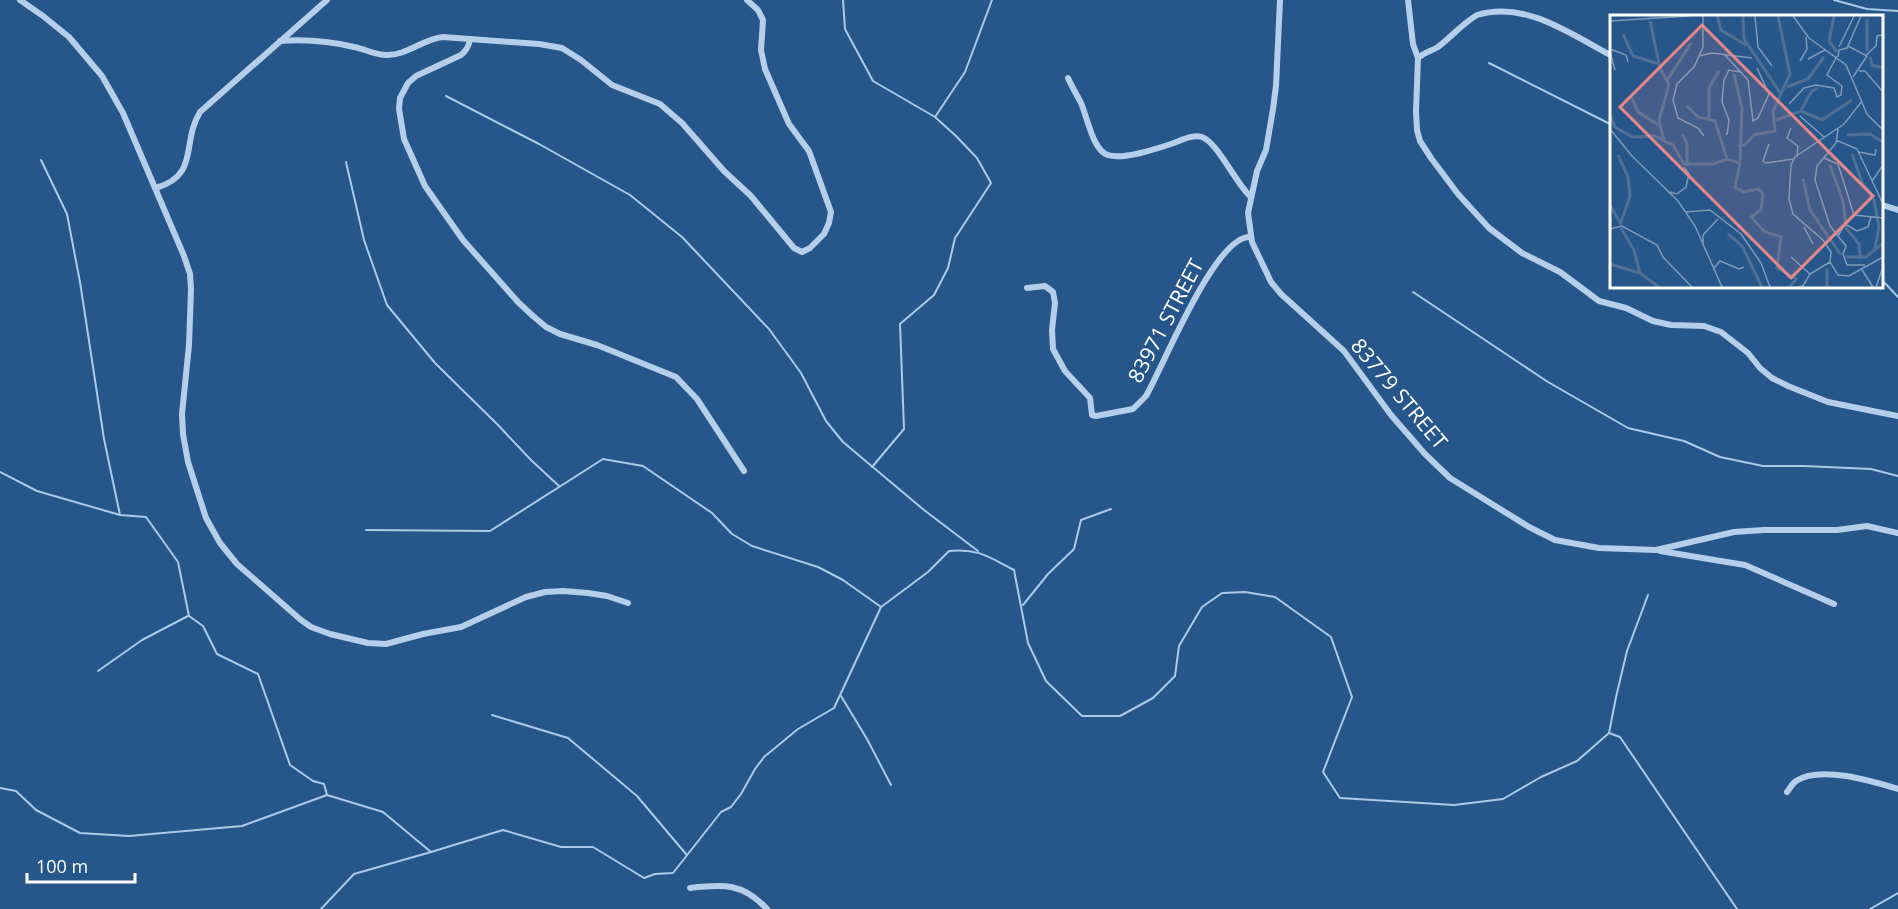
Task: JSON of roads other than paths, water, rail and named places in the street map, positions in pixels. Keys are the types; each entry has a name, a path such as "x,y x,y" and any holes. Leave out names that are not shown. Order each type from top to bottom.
{"street":[{"path":"20,0 59,28 91,62 123,113 184,255 190,274 189,345 182,414 183,434 188,462 206,518 213,532 237,564 301,620 320,631 381,645 399,642 423,633 461,627 495,610 538,594 554,591 607,596 628,603"},
{"path":"156,188 174,181 184,167 193,127 200,112 327,0"},
{"path":"280,41 307,39 328,41 387,56 437,37 539,44 561,48 612,85 666,108 724,171 751,196 794,248 802,252 810,249 824,234 831,212 809,151 789,124 769,81 762,56 763,20 758,10 747,0"},
{"name":"83779 STREET","path":"1280,0 1273,109 1266,150 1257,171 1248,213 1251,237 1256,252 1271,282 1281,294 1344,351 1390,415 1450,478 1520,522 1555,540 1599,548 1656,550 1734,532 1764,530 1837,530 1867,526 1898,533"},
{"path":"1408,0 1413,44 1418,58 1416,111 1420,141 1458,194 1505,242 1522,254 1560,272 1599,300 1626,308 1653,321 1671,325 1704,326 1721,332 1748,353 1772,378 1788,386 1828,402 1898,416"},
{"path":"1418,58 1438,47 1480,14 1491,9 1510,7 1529,11 1555,22 1610,55"},
{"path":"470,39 466,51 416,76 408,83 400,98 399,109 404,139 425,186 463,240 533,316 546,327 560,334 605,348 676,377 697,399 744,471"},
{"path":"1068,78 1081,104 1095,144 1102,152 1107,155 1135,154 1192,137 1201,137 1219,153 1244,191 1251,197"},
{"path":"1883,206 1898,210"},
{"name":"83971 STREET","path":"1027,288 1045,286 1053,292 1055,303 1052,330 1053,349 1065,371 1090,398 1092,415 1124,411 1137,406 1146,396 1198,292 1220,258 1238,240 1251,237"},
{"path":"1656,550 1752,567 1834,604"},
{"path":"1787,792 1798,780 1839,775 1868,780 1898,789"},
{"path":"690,888 724,885 737,888 754,896 767,909"}],"waterway":[{"path":"843,0 845,29 873,81 935,117 977,158 991,183 955,238 948,268 934,295 900,324 904,429 872,467"},
{"path":"935,117 965,72 992,0"},
{"path":"1834,0 1867,9 1898,11"},
{"path":"1489,63 1610,124"},
{"path":"446,96 630,195 682,237 769,329 801,373 826,421 843,442 924,510 978,551"},
{"path":"41,160 67,214 104,439 120,515"},
{"path":"346,162 364,240 387,305 435,363 559,486"},
{"path":"1883,281 1898,297"},
{"path":"1413,292 1548,382 1628,428 1684,441 1720,457 1763,466 1871,469 1898,476"},
{"path":"366,530 490,531 603,459 643,466 712,513 732,534 752,546 818,567 843,580 881,607"},
{"path":"0,472 37,491 120,515 146,517 178,562 189,616 203,626 217,654 258,674 290,765 313,781 324,784 327,795 383,812 431,852 503,830 561,847 593,847 644,878 655,874 673,873 721,812 731,807 764,757 798,729 834,708 881,607 928,572 949,551 959,550 983,554 1014,570 1028,643 1046,681 1082,716 1120,716 1153,698 1175,676 1179,646 1202,607 1222,593 1245,592 1275,597 1331,637 1352,697 1323,772 1340,798 1454,805 1503,799 1541,777 1577,761 1609,733 1620,737 1737,909"},
{"path":"1023,605 1048,574 1074,549 1081,520 1111,509"},
{"path":"1609,733 1627,651 1648,595"},
{"path":"98,671 142,640 188,616"},
{"path":"841,696 891,785"},
{"path":"492,715 568,738 637,796 686,854"},
{"path":"0,788 16,791 36,810 80,833 129,836 242,826 327,795"},
{"path":"321,909 354,874 431,852"},
{"path":"1870,909 1898,893"}]}
